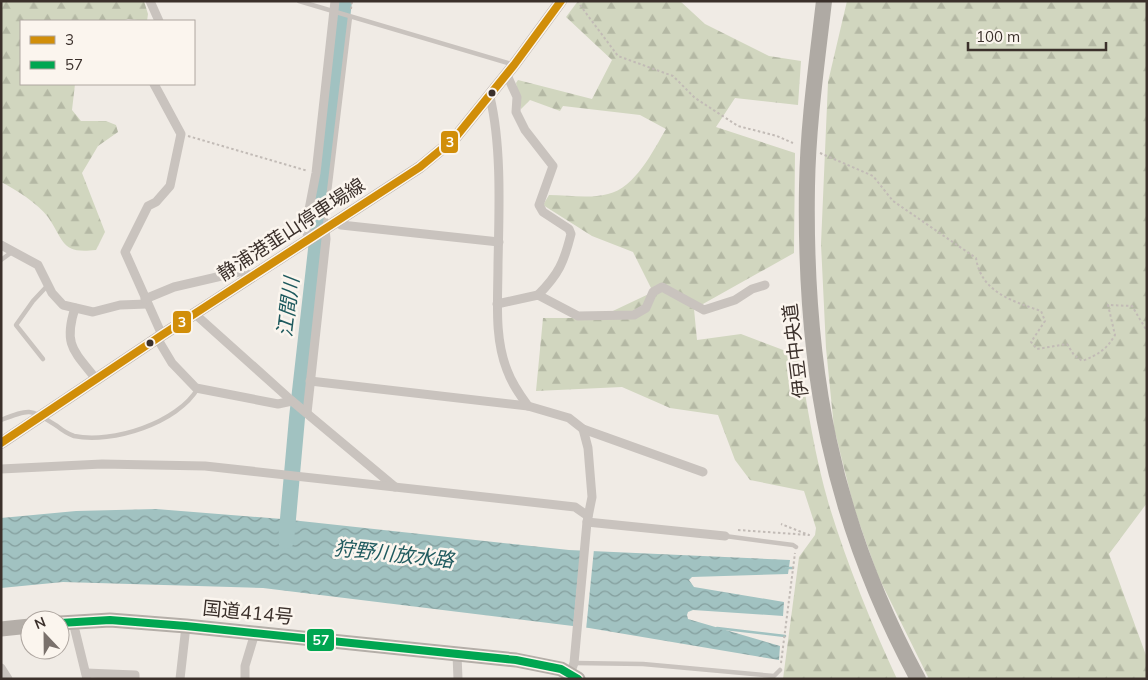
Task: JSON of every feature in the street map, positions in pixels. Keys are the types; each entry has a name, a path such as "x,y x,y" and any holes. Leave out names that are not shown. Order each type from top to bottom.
{"highway":[{"name":"伊豆中央道","path":"817,1 800,199 804,304 810,366 821,432 841,516 861,572 898,645 918,679"},
{"name":"伊豆中央道","path":"824,1 815,82 807,185 809,310 815,367 837,480 847,515 866,570 912,679"},
{"name":"国道414号","path":"70,622 110,620 186,626 541,663 574,672"},
{"path":"1,629 20,627"},
{"path":"898,645 907,679"},
{"path":"898,645 924,679"}],"main road":[{"name":"静浦港韮山停車場線","path":"1,443 96,378 420,167 456,138 511,70 561,1"}],"street":[{"path":"150,1 159,20"},
{"path":"311,238 306,225 316,173 335,8"},
{"path":"498,304 538,295 554,280 564,262 571,234 570,229 543,212 539,205 553,166 525,130 516,112 517,97 511,70"},
{"path":"155,85 181,134 170,186 156,202 148,206 125,252 160,336 172,363 191,384 198,388 278,404 292,401"},
{"path":"490,96 496,121 497,325 506,368 513,385 528,406"},
{"path":"336,222 342,225 498,242"},
{"path":"306,412 326,239 325,229"},
{"path":"1,245 12,252 21,254 38,265 57,301 93,312 120,305 146,302 174,286 244,271 252,277"},
{"path":"538,295 578,316 634,315 646,308 653,292 662,287 704,310 735,300 752,289 765,286"},
{"path":"75,308 70,329 71,344 96,378"},
{"path":"195,314 292,401 394,487"},
{"path":"310,381 528,406 569,418 583,429 703,472"},
{"path":"574,672 574,652 587,522 592,497 588,448 583,429"},
{"path":"1,469 102,464 206,466 575,507 587,522 726,536"},
{"path":"180,679 186,626"},
{"path":"70,633 86,676 135,675 135,679"},
{"path":"245,679 245,666 255,633"},
{"path":"457,655 458,679"},
{"path":"1,668 8,679"}],"lane":[{"path":"299,1 335,8 349,16 511,70"},
{"path":"325,229 349,16"},
{"path":"1,260 12,252"},
{"path":"43,359 16,325 33,301 48,286"},
{"path":"1,420 27,411 41,415 73,436 100,438 118,436 146,428 159,421 182,405 198,388"},
{"path":"726,536 793,545 796,548"},
{"path":"574,672 643,664 774,676 780,670"}],"path":[{"path":"577,1 618,56 673,76 695,98 738,126 777,136 793,144"},
{"path":"181,134 316,173"},
{"path":"818,153 873,176 892,201 976,258 978,271 994,290 1011,301 1041,311 1045,321 1031,342 1037,349 1067,344 1082,361 1094,357 1108,347 1115,334 1108,306 1132,306 1147,331"},
{"path":"726,536 735,530 808,535 781,524"},
{"path":"780,670 796,548"}],"green space":[{"path":"1,1 144,1 148,14 147,20 20,20 20,85 75,85 72,110 81,121 106,121 116,125 118,132 98,146 82,173 105,232 96,250 85,251 70,248 61,239 48,217 33,202 1,182"},
{"path":"578,1 680,1 705,24 769,56 801,61 798,105 735,98 716,127 795,153 794,253 694,309 697,340 741,334 799,356 815,450 829,505 860,593 897,679 783,679 799,557 815,535 816,528 804,491 750,480 735,460 718,415 670,408 622,387 536,391 543,318 598,318 653,292 633,252 592,236 543,205 549,195 593,196 608,194 618,190 635,177 666,129 640,115 563,106 560,111 530,100 521,109 516,83 518,80 592,99 612,60 566,17"},
{"path":"847,1 1147,1 1147,503 1109,554 1147,658 1147,679 929,679 878,576 854,508 834,428 826,348 821,244 828,82"}],"water":[{"name":"狩野川放水路","path":"156,509 282,519 569,550 790,560 788,574 692,577 689,580 694,587 784,602 783,616 693,610 688,612 687,615 688,619 780,646 779,660 589,628 263,588 63,582 1,588 1,518 76,511"}],"pier":[{"path":"581,548 594,549 586,630 573,628"}],"waterway":[{"name":"江間川","path":"286,541 297,418 344,1"},
{"path":"786,568 793,568"},
{"path":"717,628 785,636"}],"transit line":[{"name":"3","path":"1,443 162,335 420,167 455,138 514,65 561,1"},
{"name":"57","path":"70,622 110,620 186,626 516,660 561,669 578,679"}]}
